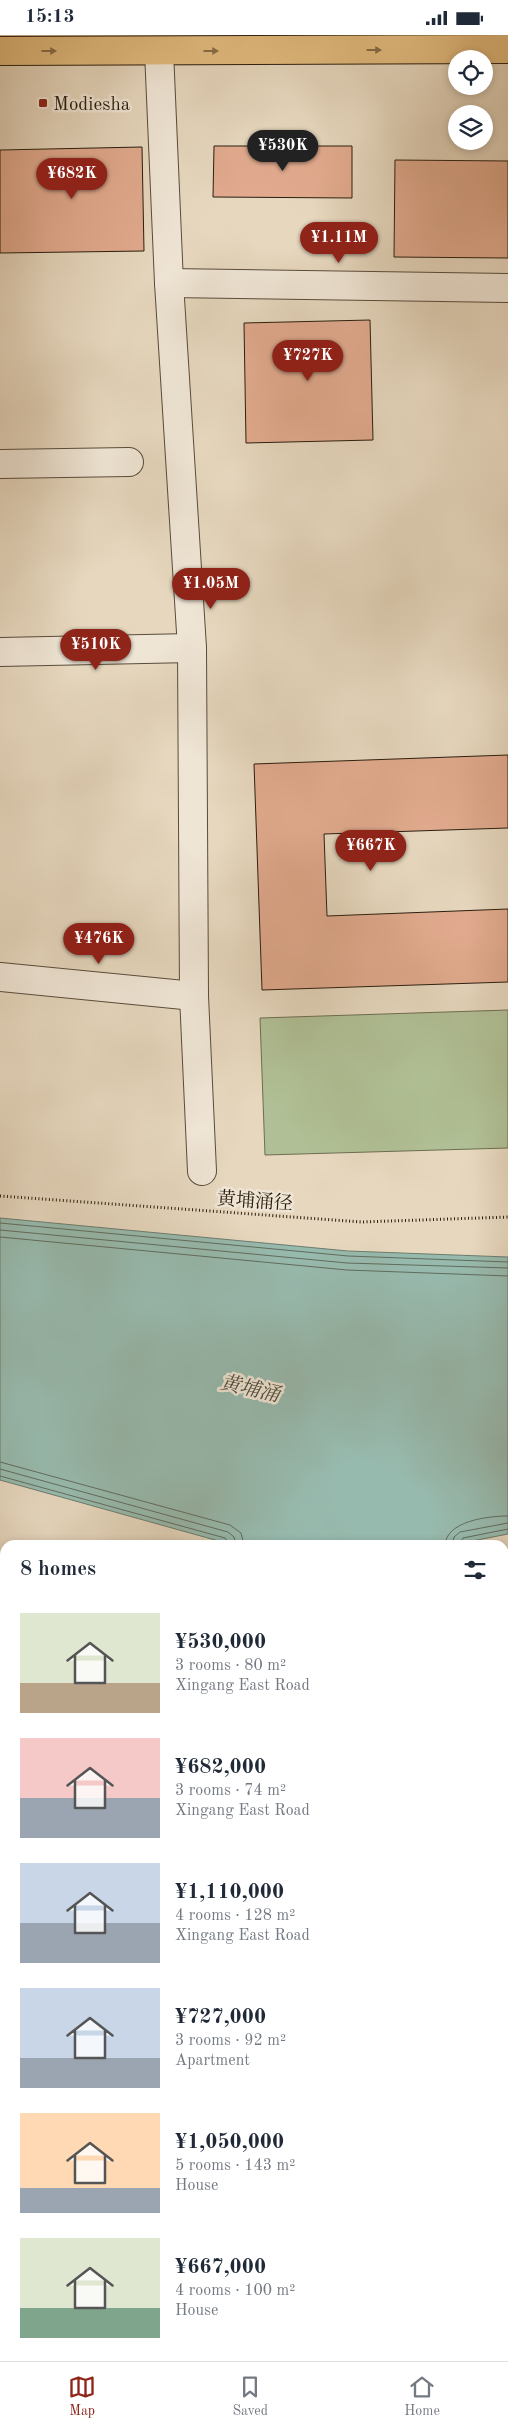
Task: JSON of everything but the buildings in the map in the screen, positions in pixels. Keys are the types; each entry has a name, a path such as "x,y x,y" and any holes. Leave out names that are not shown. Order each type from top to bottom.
{"main road":[{"path":"0,51 508,49"}],"street":[{"path":"159,51 169,283 192,648 194,996 202,1171"},
{"path":"169,283 508,288"},
{"path":"0,463 130,462"},
{"path":"0,652 192,648"},
{"path":"0,977 194,996"}],"path":[{"name":"黄埔涌径","path":"0,1196 362,1222 508,1217"}],"green space":[{"path":"508,1010 508,1148 265,1155 260,1018"}],"water":[{"name":"黄埔涌","path":"0,1218 348,1251 508,1257 508,1534 477,1540 215,1540 0,1480"}],"place":[{"name":"Modiesha","path":"43,103"}]}
